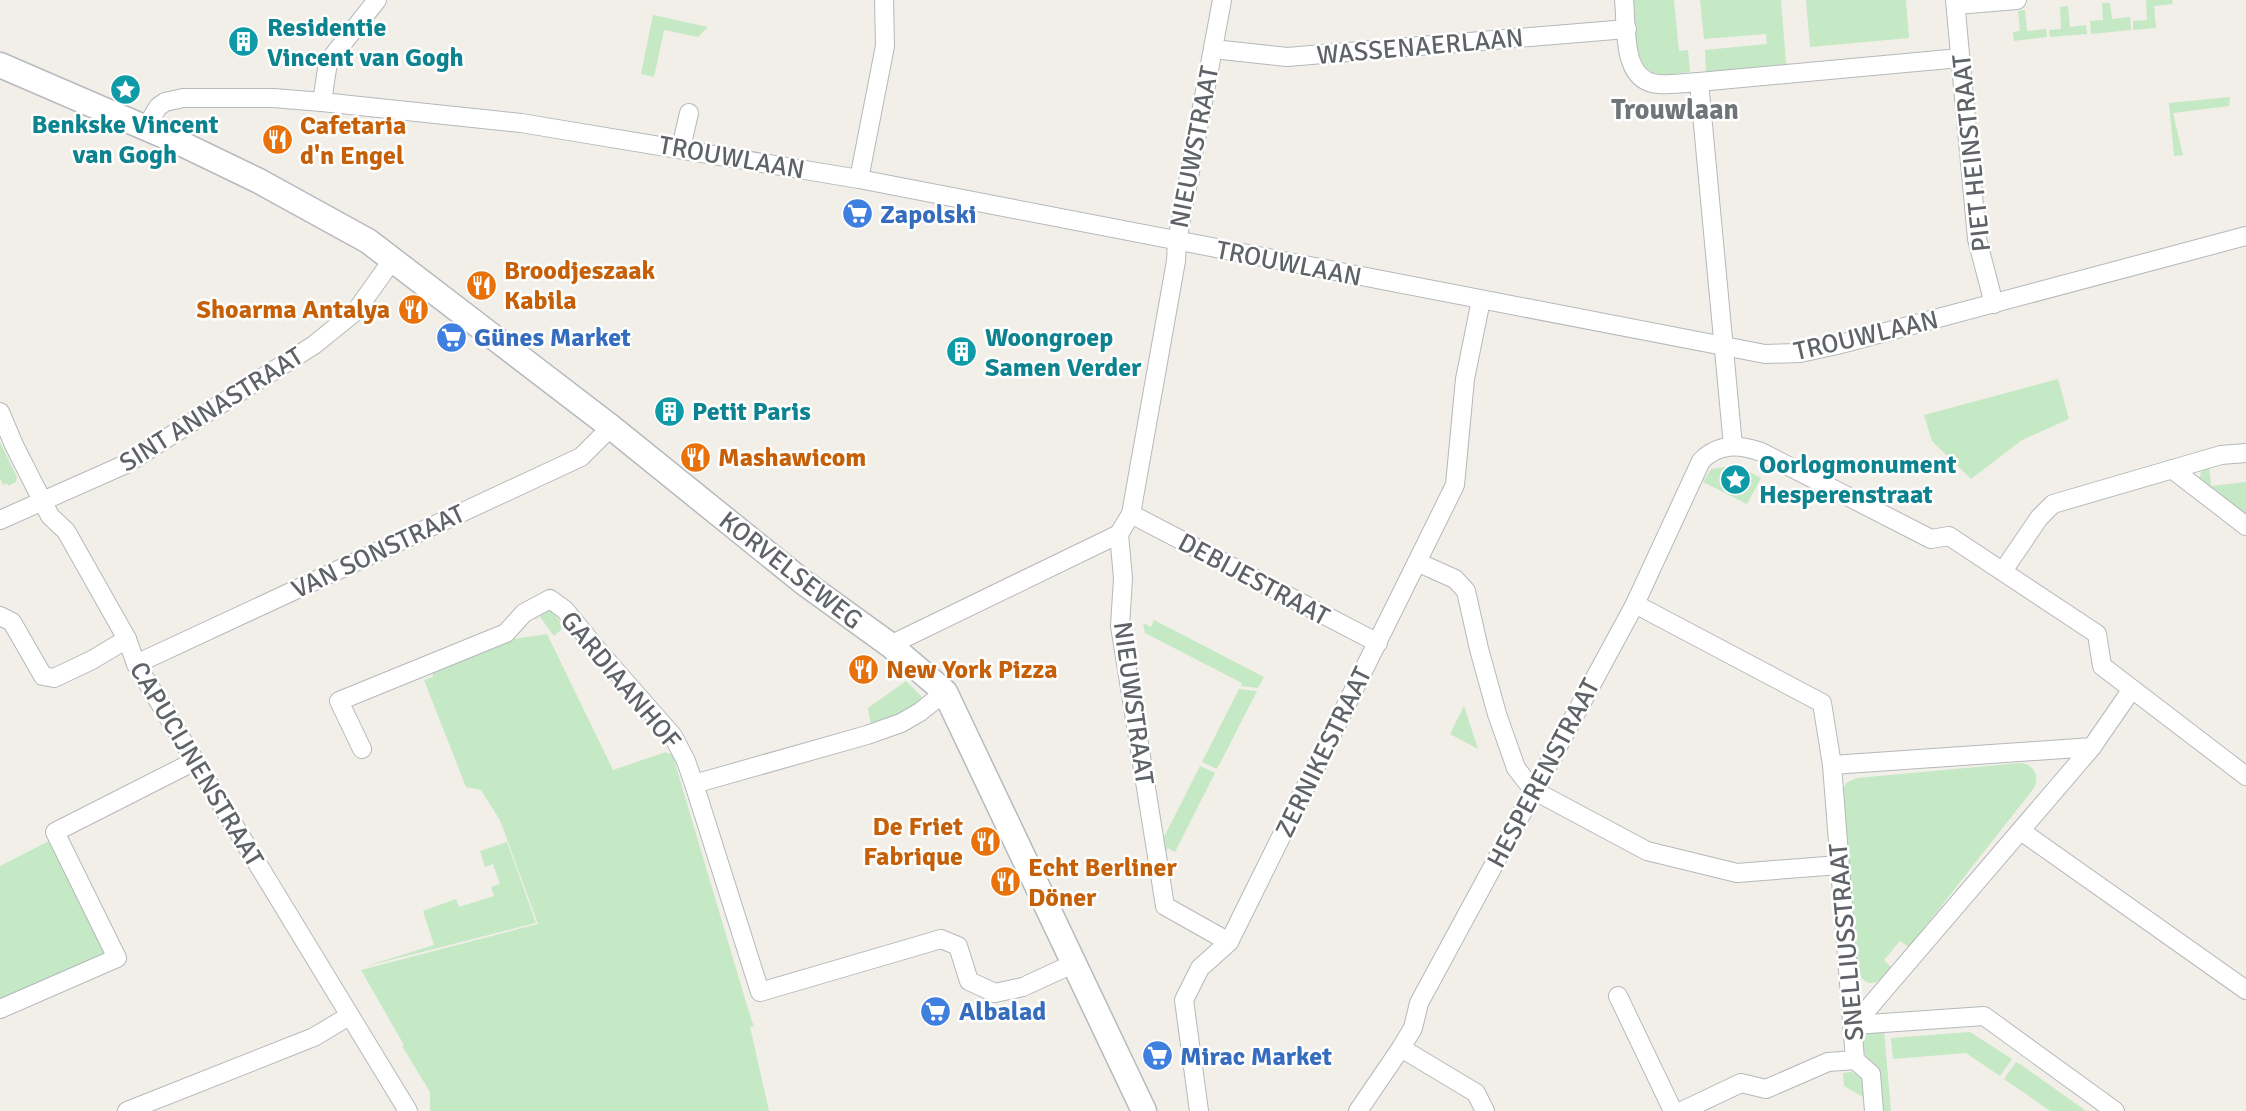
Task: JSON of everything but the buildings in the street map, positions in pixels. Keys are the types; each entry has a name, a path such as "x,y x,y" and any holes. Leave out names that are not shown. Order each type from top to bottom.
{"street":[{"path":"322,102 328,62 377,0"},
{"path":"859,179 885,46 884,0"},
{"name":"NIEUWSTRAAT","path":"1222,0 1177,241 1176,261 1131,514 1119,534 1123,578 1120,626 1165,906 1229,942"},
{"path":"1624,0 1630,61 1640,78 1658,84 1960,58"},
{"path":"1955,3 2017,0"},
{"name":"PIET HEINSTRAAT","path":"1955,3 1977,239 1994,304"},
{"name":"WASSENAERLAAN","path":"1213,48 1287,57 1627,29"},
{"name":"KORVELSEWEG","path":"0,65 259,181 345,226 393,259 611,427 803,582 890,645 945,692 1144,1111"},
{"path":"1699,82 1733,446 1761,452 1931,539 1949,536 2097,634 2102,666 2246,776"},
{"name":"TROUWLAAN","path":"145,129 158,107 165,102 183,98 273,98 522,123 859,179 1765,355 1800,353 2246,236"},
{"path":"681,148 688,113"},
{"name":"SINT ANNASTRAAT","path":"0,520 127,464 314,345 356,311 393,259"},
{"name":"ZERNIKESTRAAT","path":"1229,942 1455,485 1465,379 1481,300"},
{"name":"CAPUCIJNENSTRAAT","path":"0,412 50,516 66,531 127,639 136,664 408,1111"},
{"name":"VAN SONSTRAAT","path":"136,664 581,457 611,427"},
{"name":"HESPERENSTRAAT","path":"1358,1111 1413,1028 1419,1003 1635,604 1702,461 1713,451 1733,446"},
{"path":"2003,571 2039,518 2053,504 2221,456 2246,453"},
{"path":"2172,469 2246,526"},
{"name":"DEBIJESTRAAT","path":"1131,514 1378,643"},
{"path":"890,645 1119,534"},
{"path":"1417,562 1455,579 1466,591 1497,714 1516,768 1533,790 1647,851 1737,873 1839,865"},
{"name":"GARDIAANHOF","path":"362,749 339,701 506,634 524,612 550,599 565,610 673,736 694,784"},
{"name":"SNELLIUSSTRAAT","path":"1635,604 1822,703 1832,765 1855,1060 1871,1074 1874,1111"},
{"path":"0,617 12,622 43,676 54,678 127,639"},
{"path":"1854,1025 2092,747 2132,689"},
{"path":"945,692 901,723 867,736 694,784 760,992 941,939 958,946 969,981 995,993 1025,986 1075,963"},
{"path":"1832,765 2092,747"},
{"path":"0,1009 117,958 55,832 195,761"},
{"path":"2021,831 2246,990"},
{"path":"1199,1111 1184,1000 1200,968 1229,942"},
{"path":"1618,996 1673,1111"},
{"path":"127,1111 314,1037 349,1016"},
{"path":"1854,1025 1984,1016 2115,1111"},
{"path":"1401,1048 1476,1093 1485,1111"},
{"path":"1682,1111 1741,1083 1766,1089 1828,1062 1855,1060"}],"green space":[{"path":"1633,0 1674,0 1679,51 1688,50 1690,72 1657,74 1643,63 1636,42"},
{"path":"1700,0 1781,0 1786,63 1791,65 1706,72 1705,50 1767,44 1766,34 1704,39"},
{"path":"1806,0 1906,0 1909,38 1810,47"},
{"path":"2146,0 2172,0 2173,4 2154,6 2156,28 2133,30 2133,21 2147,20"},
{"path":"2102,3 2110,3 2112,19 2130,17 2131,30 2091,34 2090,21 2103,20"},
{"path":"2068,6 2070,27 2086,25 2087,34 2050,37 2049,30 2061,29 2060,7"},
{"path":"2025,10 2027,31 2046,29 2047,37 2014,41 2013,32 2020,31 2018,11"},
{"path":"653,15 708,27 698,37 664,30 654,77 641,74"},
{"path":"2230,97 2229,106 2173,113 2183,155 2174,156 2169,103"},
{"path":"2058,379 2069,419 2022,440 1971,479 1932,441 1924,415"},
{"path":"0,442 17,477 16,482 8,486 7,483 3,485 0,478"},
{"path":"1736,465 1761,478 1747,504 1703,482 1711,469"},
{"path":"2209,467 2211,486 2246,482 2246,520 2199,481 2201,472"},
{"path":"551,611 565,626 554,636 538,614 535,619 533,616 537,614"},
{"path":"1154,620 1264,677 1258,688 1241,686 1242,683 1145,633 1143,623 1151,627"},
{"path":"547,634 613,770 666,752 672,753 754,1026 750,1027 769,1111 430,1111 430,1092 361,970 538,924 500,820 481,790 466,787 424,680 433,677 432,672 514,639"},
{"path":"906,681 925,700 920,705 871,725 868,708"},
{"path":"1239,689 1257,691 1217,769 1202,762"},
{"path":"1464,706 1478,749 1450,734"},
{"path":"2020,763 2034,771 2034,788 1909,947 1900,941 1884,960 1892,968 1879,981 1865,981 1858,969 1843,790 1846,783 1857,778"},
{"path":"1200,766 1215,773 1175,852 1168,848 1165,854 1163,839"},
{"path":"51,840 108,954 0,1002 0,866"},
{"path":"507,842 536,923 363,967 434,945 423,911 456,899 459,907 494,896 491,887 500,884 493,864 485,867 480,851"},
{"path":"1884,1031 1891,1111 1883,1111 1880,1078 1863,1051 1862,1040 1867,1034"},
{"path":"1970,1032 2012,1059 2000,1076 1966,1053 1893,1059 1891,1038"},
{"path":"2016,1062 2086,1111 2050,1111 2004,1079"},
{"path":"1851,1072 1863,1082 1863,1097 1844,1086 1843,1073"}],"place":[{"name":"Residentie Vincent van Gogh","path":"244,42"},
{"name":"Benkske Vincent van Gogh","path":"125,89"},
{"name":"Cafetaria d'n Engel","path":"277,140"},
{"name":"Zapolski","path":"857,214"},
{"name":"Broodjeszaak Kabila","path":"481,285"},
{"name":"Shoarma Antalya","path":"413,309"},
{"name":"Günes Market","path":"451,337"},
{"name":"Woongroep Samen Verder","path":"962,352"},
{"name":"Petit Paris","path":"669,411"},
{"name":"Mashawicom","path":"695,457"},
{"name":"Oorlogmonument Hesperenstraat","path":"1736,479"},
{"name":"New York Pizza","path":"863,669"},
{"name":"De Friet Fabrique","path":"986,841"},
{"name":"Echt Berliner Döner","path":"1005,882"},
{"name":"Albalad","path":"936,1011"},
{"name":"Mirac Market","path":"1157,1056"}],"district":[{"name":"Trouwlaan","path":"1675,109"}]}
